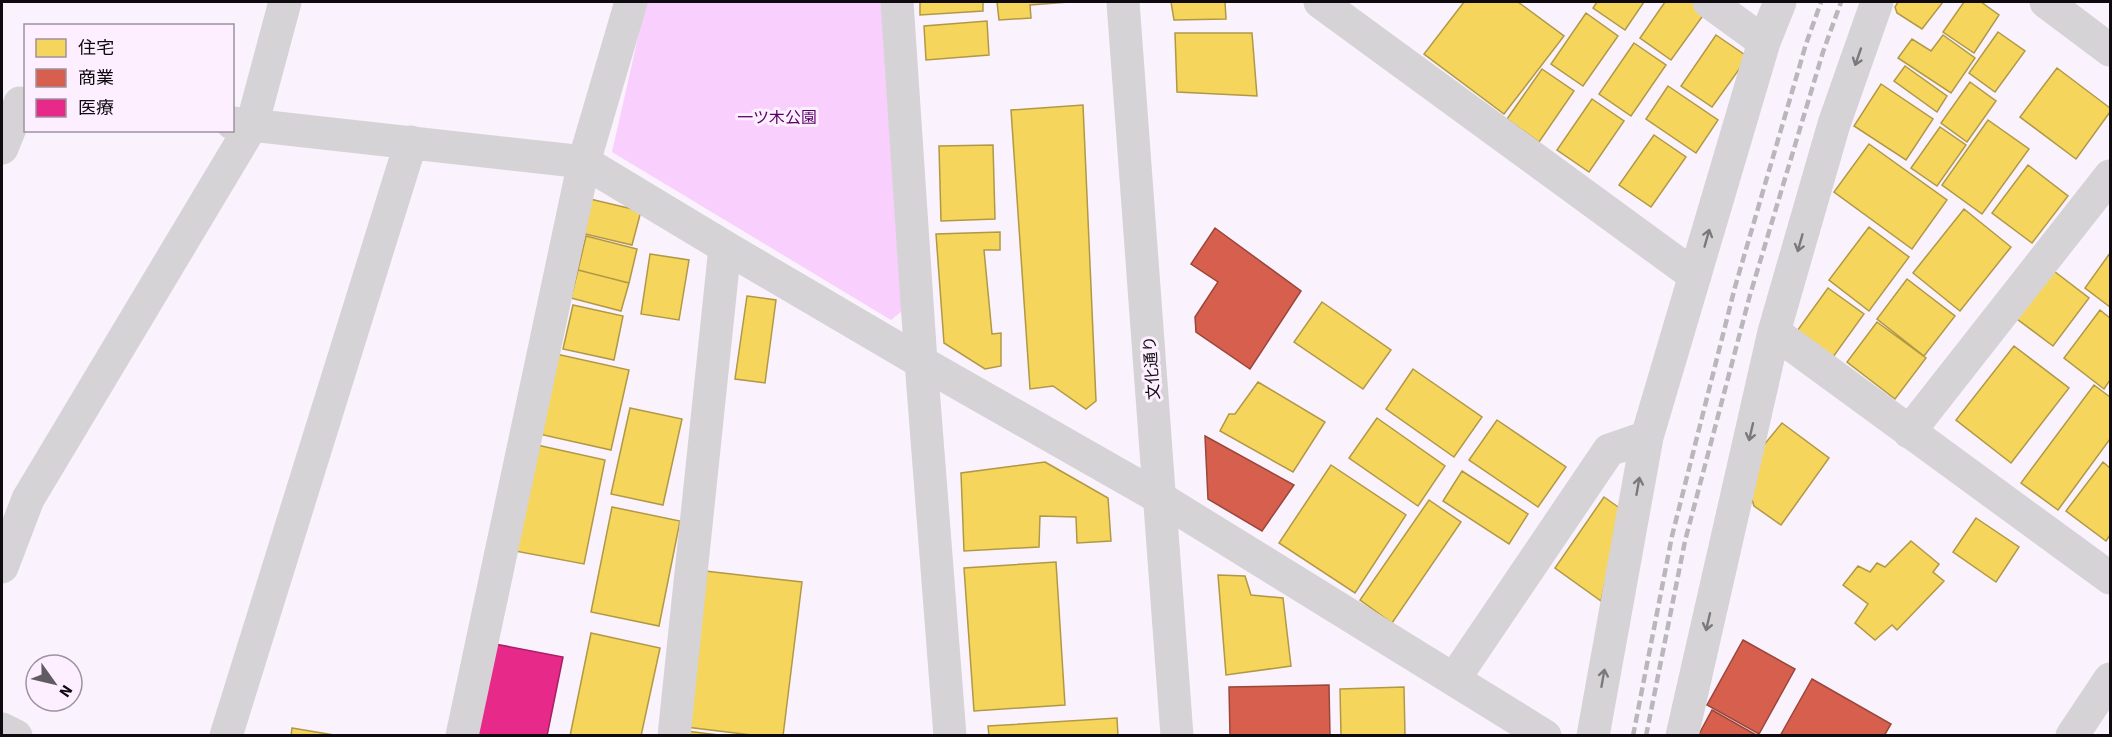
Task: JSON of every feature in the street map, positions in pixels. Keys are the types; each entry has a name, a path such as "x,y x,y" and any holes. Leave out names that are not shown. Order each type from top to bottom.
{"street":[{"path":"2,567 28,499 242,124 285,2"},
{"path":"462,735 584,162 631,2"},
{"path":"897,2 921,362 950,735"},
{"name":"文化通り","path":"1123,2 1177,735"},
{"path":"1709,2 1764,42"},
{"path":"1593,735 1647,437 1764,42 1780,2"},
{"path":"1682,735 1774,332 1834,123 1877,2"},
{"path":"2046,2 2110,50"},
{"path":"1325,3 1695,276"},
{"path":"2,147 16,102"},
{"path":"242,124 584,162 921,362 1160,498 1545,735"},
{"path":"226,735 411,142"},
{"path":"1910,432 2110,176"},
{"path":"674,735 725,247"},
{"path":"1774,332 2110,578"},
{"path":"1454,679 1609,450 1647,437"},
{"path":"2072,735 2110,679"},
{"path":"2,729 16,735"}],"green space":[{"name":"一ツ木公園","path":"646,2 886,2 902,311 891,320 612,152"}],"building: 住宅":[{"path":"920,2 983,2 983,11 920,15"},
{"path":"997,2 1069,2 1030,5 1031,18 999,20"},
{"path":"1171,2 1225,2 1226,19 1174,20"},
{"path":"1464,2 1518,2 1564,36 1504,114 1424,54"},
{"path":"1597,2 1644,2 1625,30 1593,8"},
{"path":"1665,2 1695,2 1707,10 1671,60 1640,38"},
{"path":"1898,2 1943,2 1922,29 1897,13 1895,7"},
{"path":"1964,2 1981,2 1999,15 1974,53 1943,32"},
{"path":"1586,13 1618,36 1583,86 1551,64"},
{"path":"987,21 989,55 926,60 924,26"},
{"path":"1998,32 2025,51 1995,92 1969,73"},
{"path":"1175,33 1252,33 1257,96 1177,92"},
{"path":"1716,35 1748,57 1712,107 1681,86"},
{"path":"1943,35 1975,58 1951,93 1898,58 1912,39 1931,51"},
{"path":"1634,43 1666,65 1631,116 1599,94"},
{"path":"1905,66 1947,96 1937,112 1894,81"},
{"path":"2057,68 2110,108 2110,112 2076,159 2020,117"},
{"path":"1542,69 1574,91 1539,142 1507,119"},
{"path":"1970,82 1996,101 1967,142 1941,123"},
{"path":"1881,84 1933,119 1906,160 1854,126"},
{"path":"1668,86 1718,120 1696,153 1646,119"},
{"path":"1592,99 1624,121 1589,172 1557,150"},
{"path":"1083,105 1096,401 1086,409 1053,386 1030,389 1011,110"},
{"path":"1988,120 2029,149 1982,214 1942,185"},
{"path":"1940,127 1966,145 1937,186 1911,168"},
{"path":"1654,135 1686,157 1651,207 1619,185"},
{"path":"1869,144 1947,200 1912,249 1834,192"},
{"path":"993,145 995,219 941,221 939,146"},
{"path":"2028,165 2068,196 2032,243 1992,213"},
{"path":"590,199 641,211 632,245 581,233"},
{"path":"1964,209 2011,247 1960,311 1913,273"},
{"path":"1869,227 1909,257 1869,311 1829,280"},
{"path":"1000,232 1000,250 984,250 992,334 1001,333 1001,366 985,369 944,343 936,234"},
{"path":"586,236 637,249 629,283 578,270"},
{"path":"2110,253 2110,307 2085,288"},
{"path":"650,254 689,260 679,320 641,314"},
{"path":"2050,268 2089,298 2053,346 2013,316"},
{"path":"578,270 629,283 621,311 571,298"},
{"path":"1907,279 1955,316 1924,356 1877,319"},
{"path":"1828,288 1864,314 1833,357 1797,331"},
{"path":"747,296 776,300 765,383 735,379"},
{"path":"1322,302 1391,350 1363,389 1294,342"},
{"path":"573,305 623,316 614,360 563,349"},
{"path":"2100,310 2110,318 2110,380 2104,389 2064,358"},
{"path":"1877,322 1926,358 1895,399 1847,362"},
{"path":"2014,346 2069,388 2011,463 1956,420"},
{"path":"556,354 629,370 611,450 539,434"},
{"path":"1413,369 1482,417 1454,457 1386,409"},
{"path":"1258,382 1325,422 1293,472 1220,431 1229,414 1235,414"},
{"path":"2094,385 2110,397 2110,439 2058,510 2021,483"},
{"path":"630,408 682,419 663,505 611,494"},
{"path":"1377,418 1445,466 1418,506 1349,458"},
{"path":"1497,420 1566,467 1538,507 1469,460"},
{"path":"1782,423 1829,458 1781,525 1754,506 1750,493 1763,446"},
{"path":"537,445 605,460 584,564 515,551"},
{"path":"1045,462 1108,498 1111,541 1077,543 1076,517 1040,516 1039,547 964,551 961,473"},
{"path":"2103,462 2110,468 2110,535 2106,541 2066,511"},
{"path":"1331,465 1406,515 1355,593 1279,543"},
{"path":"1462,471 1528,514 1509,544 1443,501"},
{"path":"1604,497 1621,509 1601,601 1555,568"},
{"path":"1429,500 1461,522 1392,623 1360,600"},
{"path":"612,507 680,521 659,626 591,612"},
{"path":"1976,518 2019,547 1996,582 1953,552"},
{"path":"1911,541 1939,564 1933,572 1944,581 1897,630 1892,625 1875,640 1855,623 1868,604 1843,585 1858,566 1870,572 1877,563 1885,567"},
{"path":"1056,562 1065,705 974,711 964,568"},
{"path":"705,571 802,582 783,736 760,736 686,727"},
{"path":"1218,575 1245,576 1251,595 1283,598 1291,666 1226,675"},
{"path":"591,633 660,648 641,736 570,736"},
{"path":"1404,687 1405,736 1341,736 1340,689"},
{"path":"1117,718 1118,736 989,736 988,726"},
{"path":"292,728 334,735 291,736"},
{"path":"678,730 727,736 678,736"}],"building: 商業":[{"path":"1215,228 1301,291 1250,369 1196,332 1195,317 1218,282 1191,264"},
{"path":"1205,436 1294,485 1262,531 1208,499"},
{"path":"1743,640 1795,669 1759,734 1707,705"},
{"path":"1812,679 1891,724 1884,736 1780,736"},
{"path":"1329,685 1330,736 1230,736 1229,687"},
{"path":"1712,710 1758,736 1698,736"}],"building: 医療":[{"path":"495,644 563,657 547,736 476,736"}],"railway":[{"path":"1633,736 1672,536 1735,287 1806,44 1821,2"},
{"path":"1646,736 1685,541 1750,295 1823,52 1841,2"}]}
